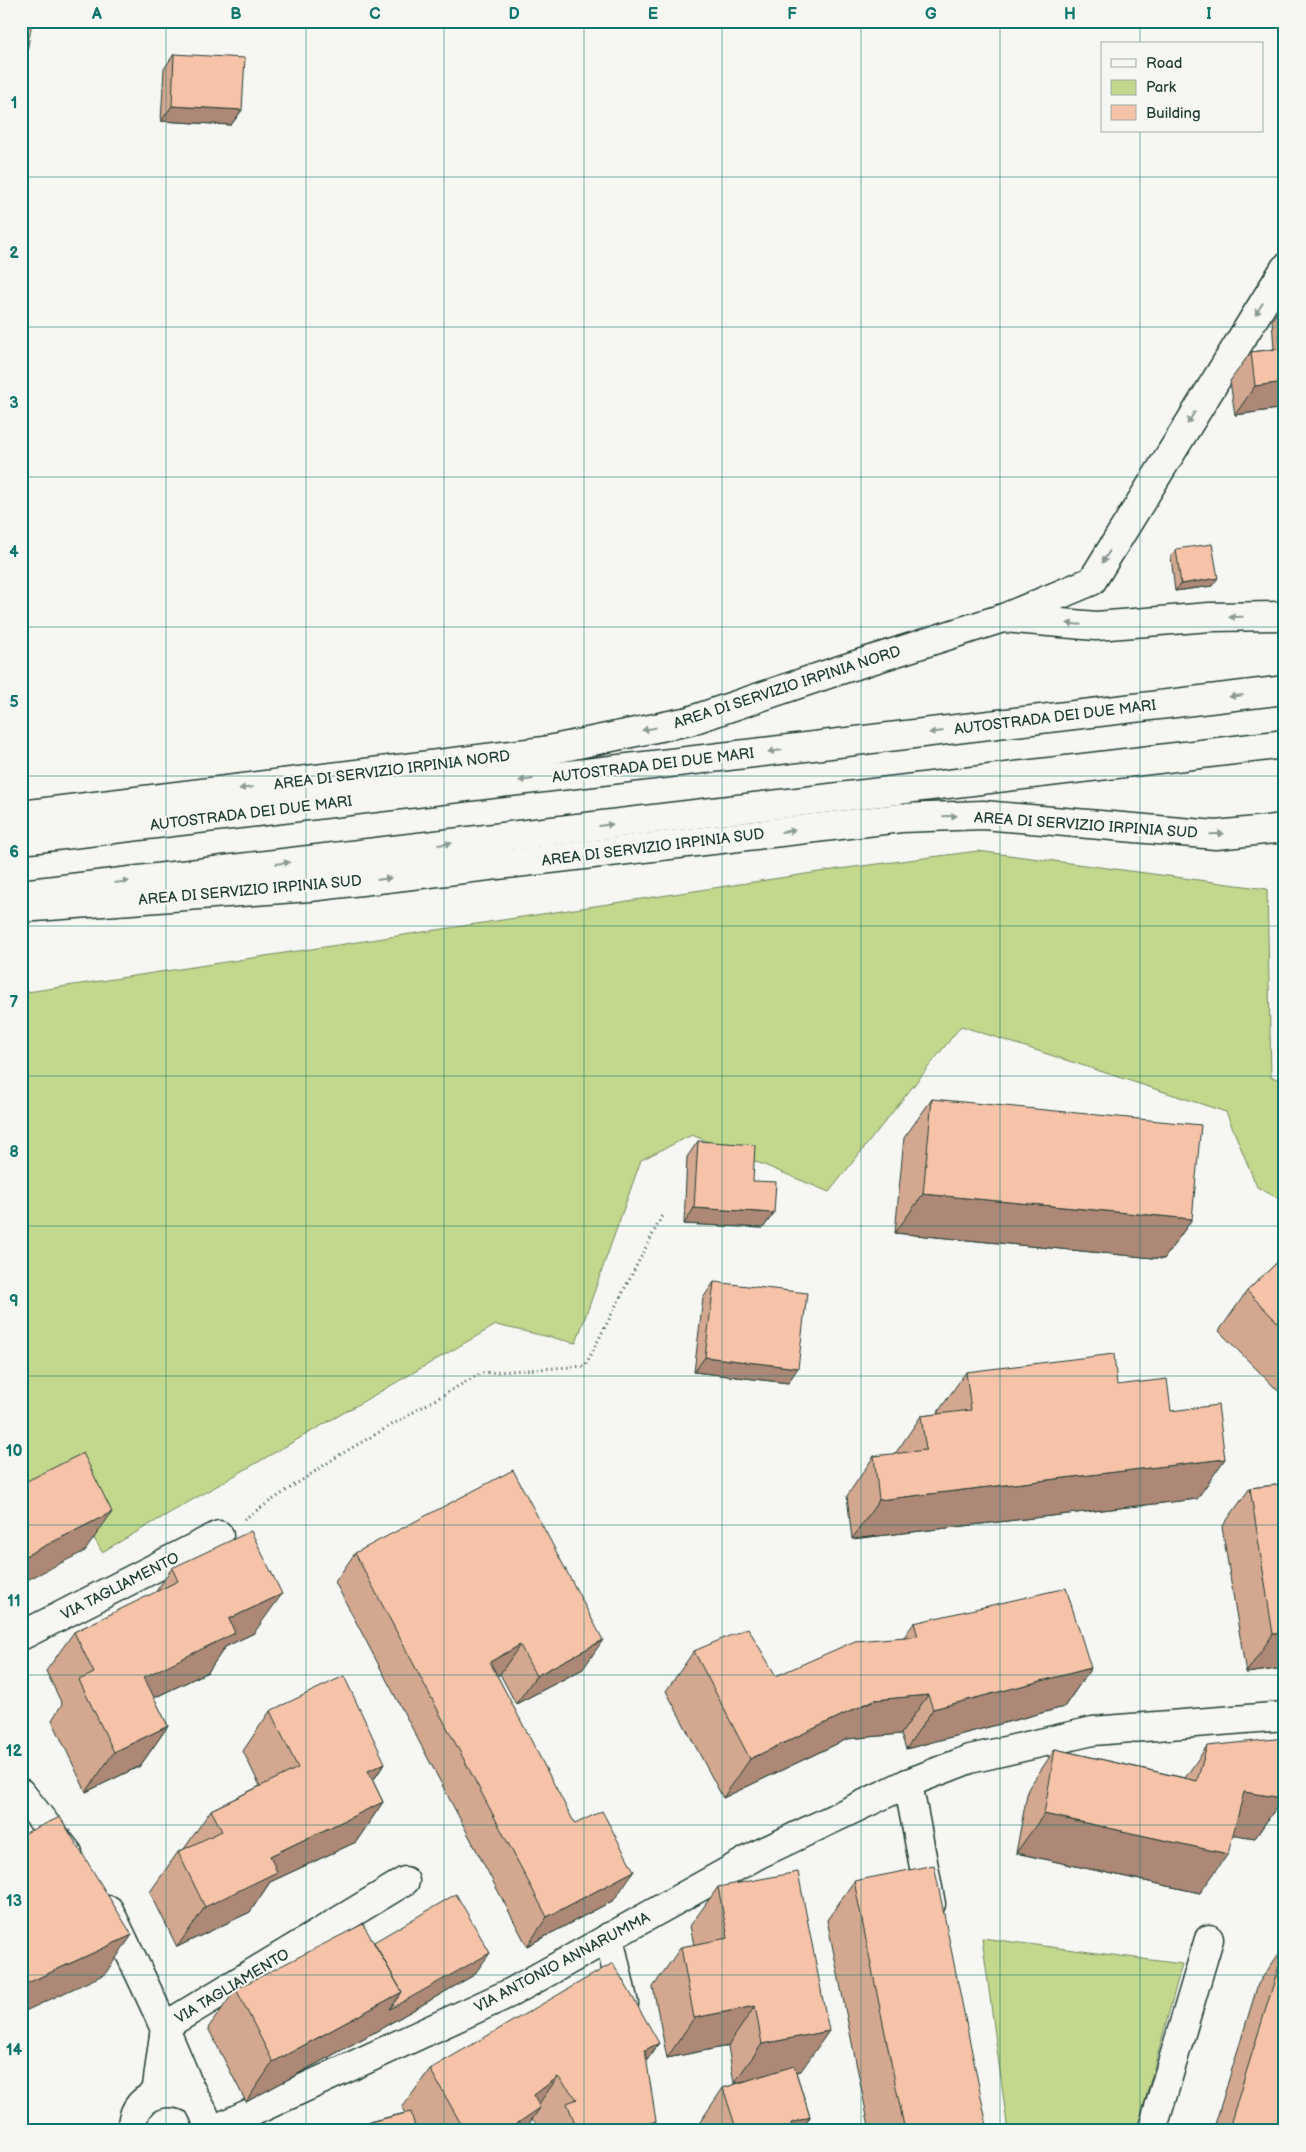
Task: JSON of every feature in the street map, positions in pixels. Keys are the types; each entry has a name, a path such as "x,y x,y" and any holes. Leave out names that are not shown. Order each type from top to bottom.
{"main road":[{"path":"1003,618 1092,581 1285,268"},
{"name":"AREA DI SERVIZIO IRPINIA NORD","path":"21,815 544,751 689,721 1003,618 1096,626 1210,617 1285,616"},
{"name":"AUTOSTRADA DEI DUE MARI","path":"21,840 1285,690"},
{"path":"21,894 1285,744"},
{"name":"AREA DI SERVIZIO IRPINIA SUD","path":"21,908 310,887 901,818 983,815 1216,835 1285,828"},
{"name":"VIA TAGLIAMENTO","path":"21,1636 218,1535"},
{"name":"VIA ANTONIO ANNARUMMA","path":"210,2131 510,1993 759,1854 908,1782 970,1760 1093,1731 1285,1716"},
{"path":"908,1782 936,1928"},
{"name":"VIA TAGLIAMENTO","path":"21,1793 106,1902 165,2026 406,1881"},
{"path":"610,1937 628,2024"},
{"path":"1152,2131 1209,1939"},
{"path":"156,2094 165,2026"},
{"path":"165,2026 195,2100"},
{"path":"127,2126 142,2104 156,2094 170,2091 184,2094 195,2100 204,2110 210,2131"}],"path":[{"path":"218,1535 338,1456 481,1373 585,1366 662,1216"}],"green space":[{"path":"978,851 1267,889 1271,1077 1285,1081 1285,1202 1257,1187 1226,1112 961,1026 829,1192 692,1135 641,1160 576,1343 496,1325 102,1552 56,1472 21,1491 21,993 839,869"},
{"path":"982,1938 1182,1964 1137,2131 1008,2131"}],"building":[{"path":"21,21 32,21 24,71 21,70"},
{"path":"174,54 245,58 242,110 172,106"},
{"path":"1277,312 1285,312 1285,348 1281,349"},
{"path":"1285,348 1285,382 1255,386 1251,352"},
{"path":"1212,544 1218,578 1181,584 1176,549"},
{"path":"932,1099 1201,1125 1192,1219 923,1194"},
{"path":"698,1141 755,1145 753,1181 776,1182 774,1213 694,1208"},
{"path":"1285,1255 1285,1330 1247,1291"},
{"path":"714,1282 807,1293 798,1368 705,1357"},
{"path":"1114,1354 1117,1385 1167,1379 1171,1411 1218,1405 1225,1459 879,1500 874,1456 926,1450 921,1416 971,1410 966,1372"},
{"path":"83,1453 112,1512 21,1558 21,1484"},
{"path":"513,1470 603,1640 536,1676 520,1645 490,1662 575,1824 602,1811 634,1871 547,1917 355,1553"},
{"path":"1285,1484 1285,1633 1273,1634 1250,1488"},
{"path":"251,1531 282,1594 229,1619 235,1633 144,1677 168,1726 114,1752 79,1680 94,1673 74,1632 178,1581 172,1568"},
{"path":"1066,1588 1091,1668 933,1709 928,1695 874,1700 750,1759 694,1651 748,1628 776,1676 855,1641 918,1636 914,1623"},
{"path":"344,1676 385,1763 368,1771 383,1802 270,1856 277,1872 205,1907 178,1852 222,1831 211,1810 298,1768 270,1711"},
{"path":"1285,1738 1283,1798 1244,1792 1228,1854 1044,1814 1055,1749 1197,1781 1207,1746"},
{"path":"60,1817 132,1935 21,1986 21,1835"},
{"path":"934,1865 988,2131 905,2131 854,1881"},
{"path":"798,1872 829,2031 762,2044 755,2006 694,2018 681,1947 728,1938 718,1887"},
{"path":"456,1894 490,1953 390,2009 402,1992 374,1942"},
{"path":"363,1924 402,1992 273,2062 236,1989"},
{"path":"1285,1947 1285,2131 1228,2131"},
{"path":"613,1963 659,2043 645,2050 656,2121 630,2131 578,2131 567,2103 577,2099 558,2077 534,2095 540,2108 506,2131 465,2131 430,2069"},
{"path":"794,2066 810,2117 791,2123 793,2131 737,2131 723,2088"},
{"path":"411,2112 416,2131 332,2131"}]}
